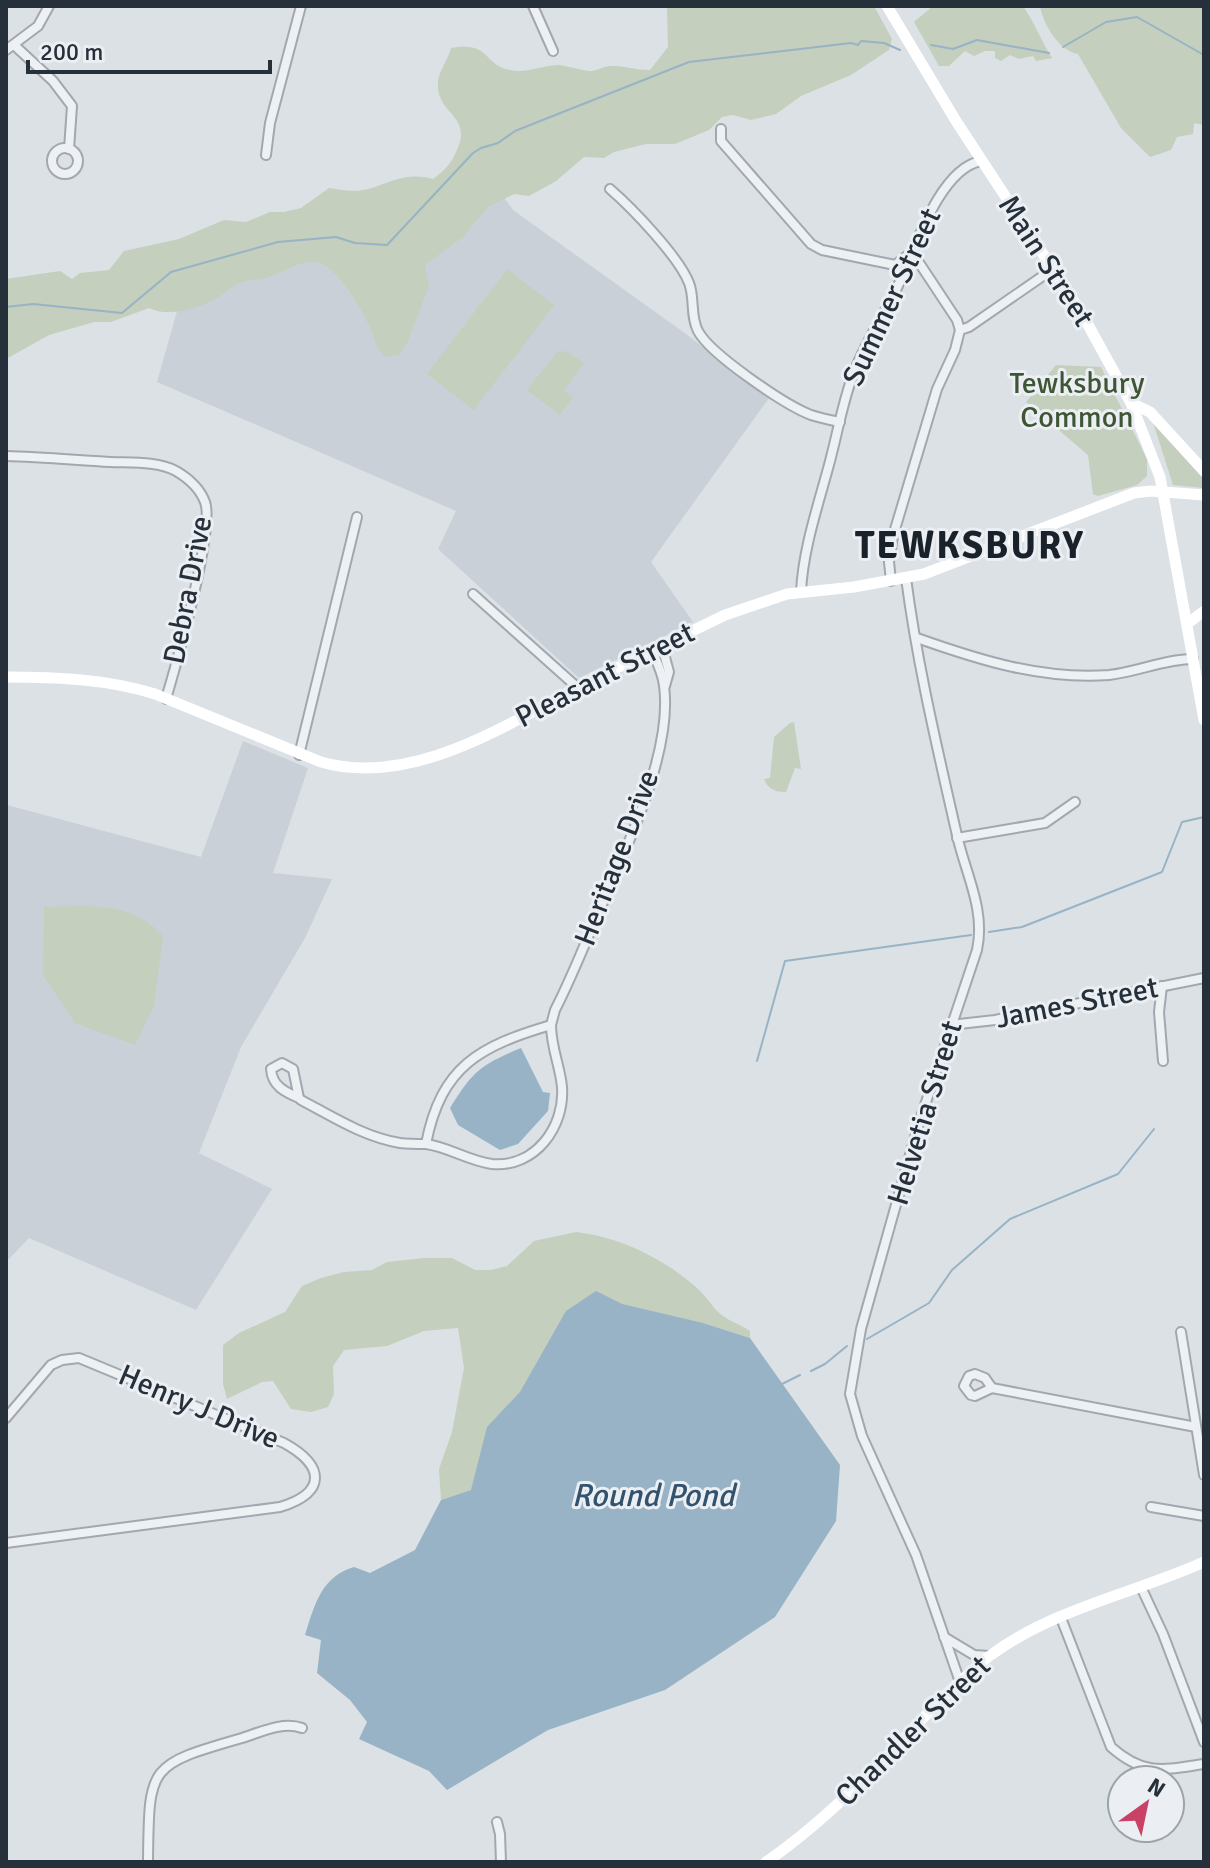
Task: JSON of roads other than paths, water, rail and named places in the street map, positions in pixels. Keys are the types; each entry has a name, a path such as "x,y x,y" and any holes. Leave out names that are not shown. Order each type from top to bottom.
{"main road":[{"name":"Main Street","path":"887,6 981,161 1081,312 1131,403 1163,491 1204,720"},
{"path":"1131,403 1150,412 1204,471"},
{"name":"Pleasant Street","path":"6,677 74,679 137,688 299,755 338,767 357,769 402,764 463,744 725,615 780,596 891,581 935,570 1142,491 1204,495"},
{"path":"1187,624 1204,611"},
{"name":"Chandler Street","path":"766,1862 800,1837 990,1656 1061,1618 1204,1562"}],"street":[{"path":"49,6 38,26 10,48 53,81 72,106 69,149"},
{"path":"266,155 270,123 301,6"},
{"path":"533,6 553,51"},
{"path":"721,129 721,141 817,248 895,265 912,252 957,320 960,330 955,350 937,389 893,536 889,562 891,581"},
{"name":"Summer Street","path":"801,592 805,558 845,397 857,363 937,199 959,174 981,161"},
{"path":"610,189 641,220 682,270 689,283 698,332 710,345 747,375 795,407 840,422"},
{"path":"960,330 969,327 1053,269"},
{"name":"Debra Drive","path":"6,456 160,466 185,477 200,493 207,514 205,537 166,699"},
{"path":"299,755 357,517"},
{"name":"Helvetia Street","path":"906,578 957,838 979,910 980,930 977,950 919,1123 868,1306 850,1394 862,1436 906,1529 960,1682"},
{"path":"473,594 578,688"},
{"path":"917,638 1050,675 1129,673 1193,659"},
{"name":"Heritage Drive","path":"301,1100 372,1136 403,1144 426,1144 467,1159 495,1164 521,1160 537,1151 550,1135 560,1115 562,1101 551,1025 645,795 660,737 664,686 657,649"},
{"path":"957,838 1045,823 1075,802"},
{"name":"James Street","path":"950,1025 995,1020 1204,978"},
{"path":"1162,986 1159,1012 1163,1061"},
{"path":"426,1144 436,1106 463,1067 499,1042 551,1025"},
{"path":"1181,1332 1204,1475"},
{"name":"Henry J Drive","path":"6,1418 51,1365 79,1358 284,1443 306,1457 314,1474 314,1486 304,1498 280,1507 6,1543"},
{"path":"992,1388 1196,1427"},
{"path":"1151,1507 1204,1516"},
{"path":"1141,1587 1163,1634 1204,1742"},
{"path":"1061,1618 1111,1747 1127,1761 1143,1768 1172,1769 1204,1764"},
{"path":"944,1636 974,1655 990,1656"},
{"path":"148,1862 150,1794 157,1777 167,1765 187,1754 284,1725 302,1728"},
{"path":"497,1822 501,1862"}],"water":[{"path":"521,1048 543,1092 550,1093 548,1111 518,1144 500,1150 458,1125 450,1108 479,1070"},
{"name":"Round Pond","path":"596,1291 622,1304 703,1323 750,1338 840,1465 836,1521 775,1617 665,1690 548,1730 447,1790 429,1771 359,1739 367,1722 350,1700 317,1673 321,1640 305,1635 321,1593 334,1577 354,1567 370,1573 415,1550 441,1500 471,1490 487,1427 520,1392 566,1311"}],"waterway":[{"path":"1063,47 1106,22 1137,17 1204,55"},
{"path":"931,45 953,49 977,40 1049,53"},
{"path":"6,307 33,304 122,313 171,272 278,242 336,237 355,243 387,245 481,148 498,143 515,131 689,62 851,43 858,45 861,41 884,43 900,50"},
{"path":"989,932 1022,927 1162,872 1182,822 1204,817"},
{"path":"757,1061 785,961 971,935"},
{"path":"867,1339 929,1303 952,1270 1010,1219 1118,1174 1154,1129"},
{"path":"811,1371 847,1346"},
{"path":"780,1385 800,1375"}],"district":[{"name":"TEWKSBURY","path":"970,545"}],"park label":[{"name":"Tewksbury Common","path":"1077,400"}]}
